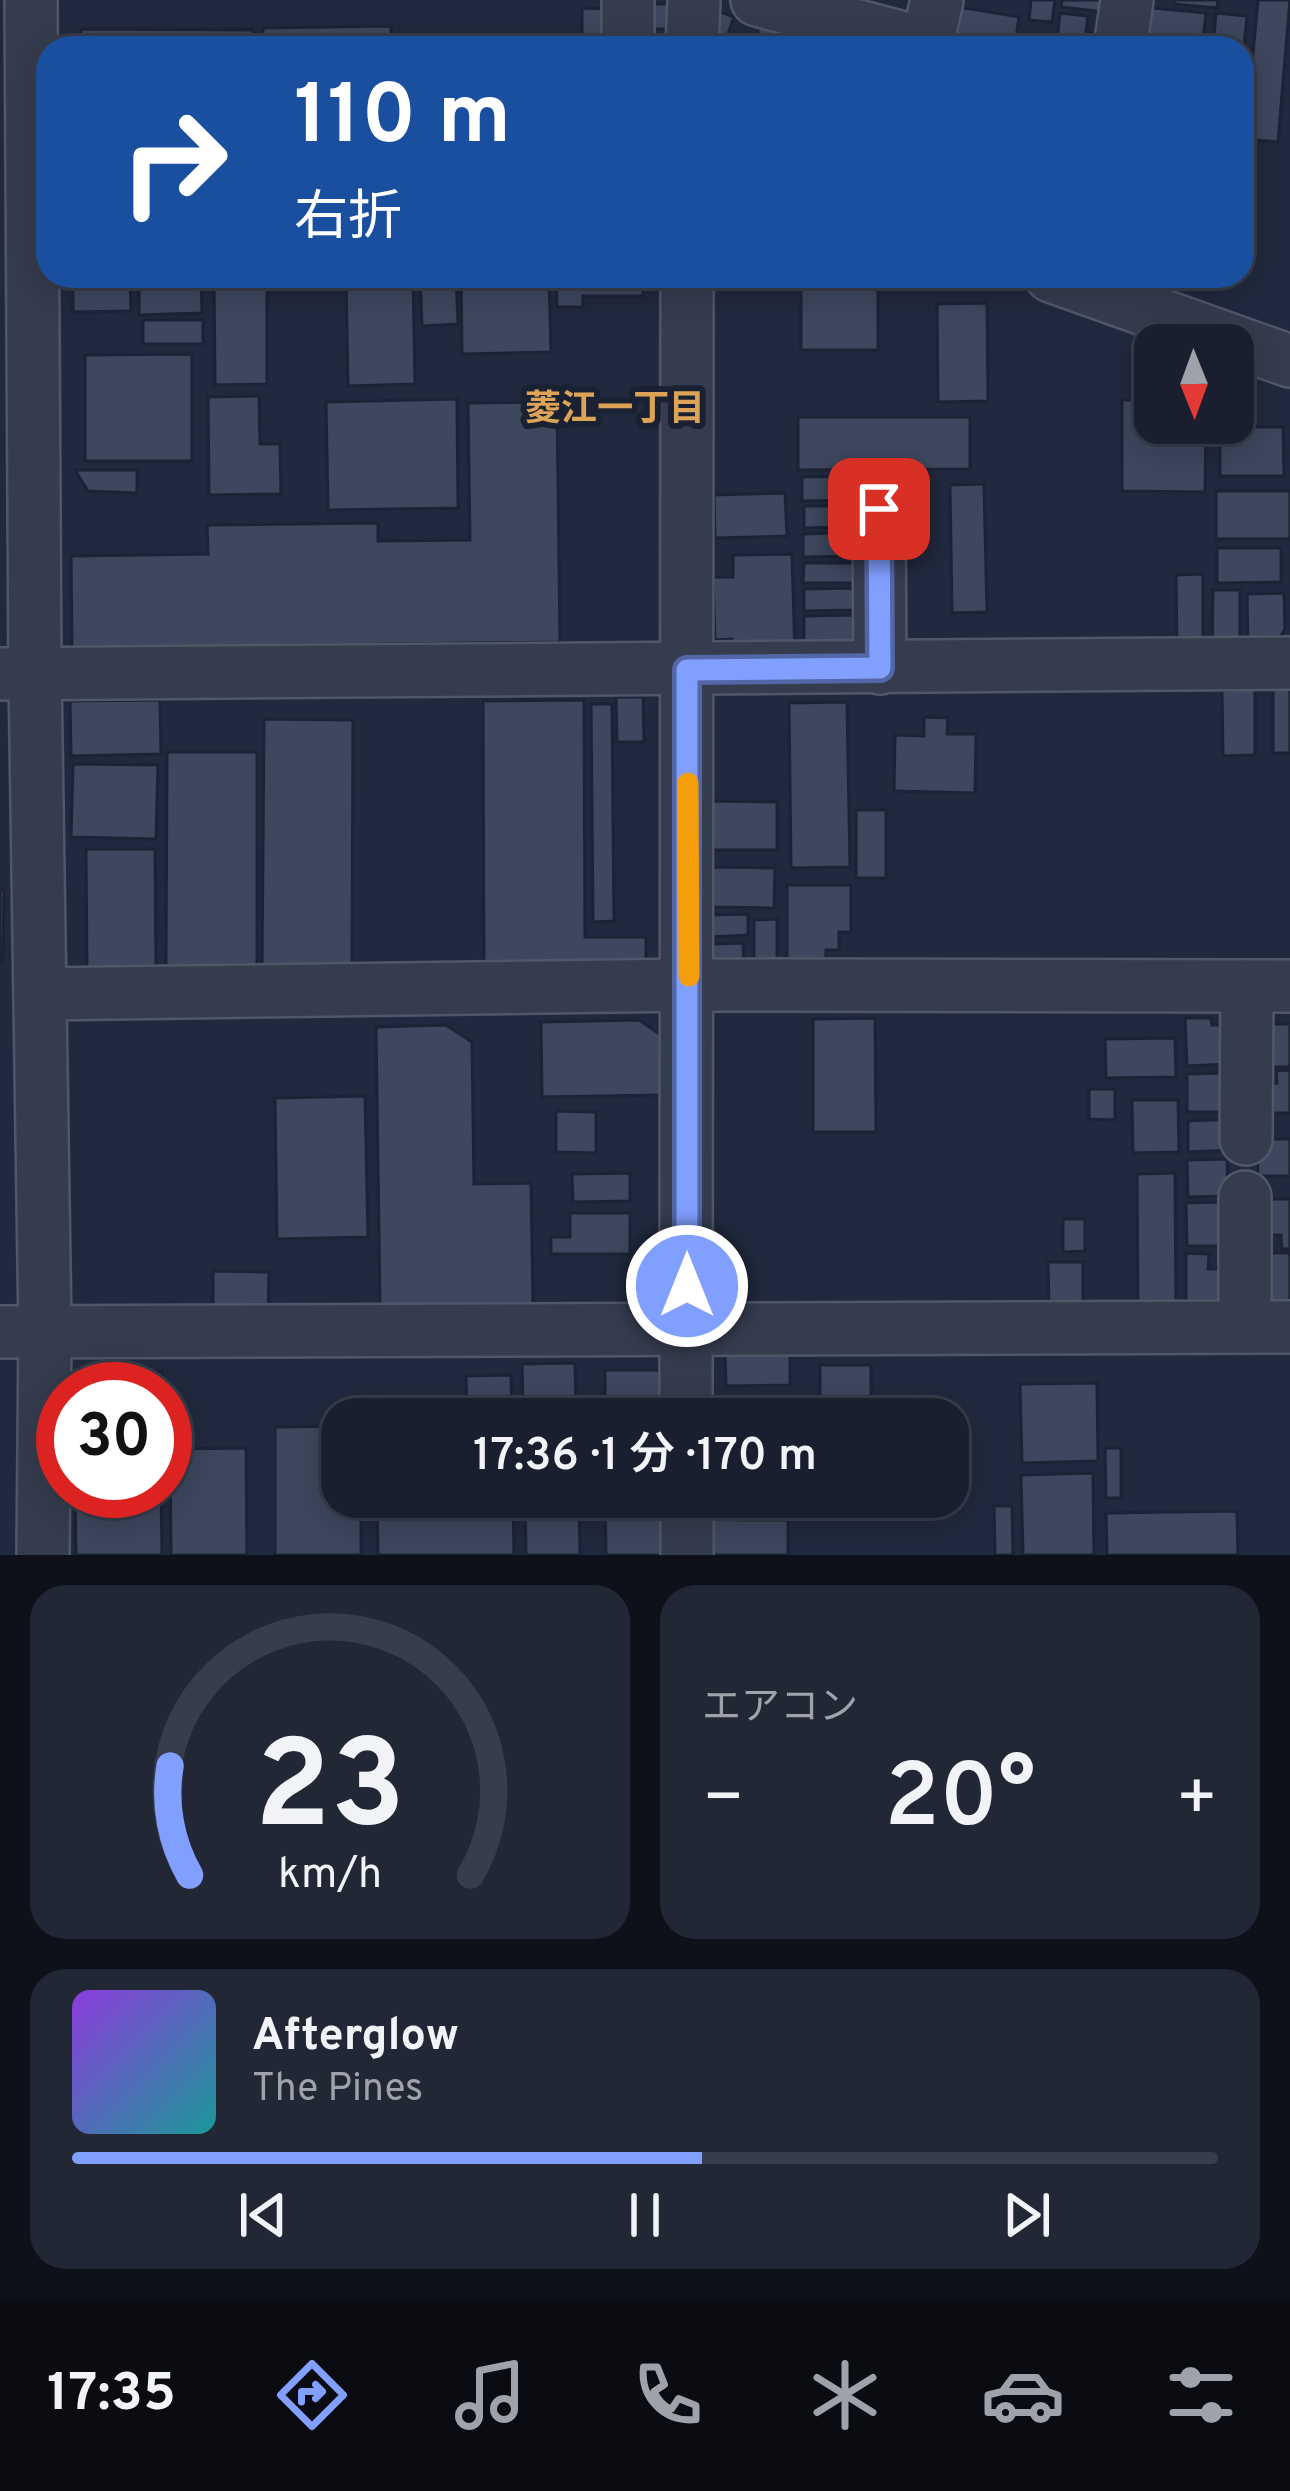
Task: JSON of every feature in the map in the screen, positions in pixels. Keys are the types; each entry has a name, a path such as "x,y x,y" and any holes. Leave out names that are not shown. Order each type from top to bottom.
{"street":[{"path":"32,0 17,674 40,994 22,1331 43,1555"},
{"path":"628,0 628,36"},
{"path":"692,36 694,0"},
{"path":"757,0 941,31"},
{"path":"1122,36 1127,0"},
{"path":"686,1398 687,288"},
{"path":"1085,288 1290,361"},
{"path":"879,509 880,668"},
{"path":"17,674 1290,663"},
{"path":"40,994 689,985 1269,986 1246,1139"},
{"path":"22,1331 1268,1327 1245,1198"},
{"path":"687,1518 687,1555"}],"building":[{"path":"1031,0 1055,0 1052,22 1029,20"},
{"path":"1062,0 1106,0 1105,12 1061,7"},
{"path":"1174,0 1218,0 1217,8 1174,4"},
{"path":"1258,0 1290,0 1278,142 1254,140"},
{"path":"647,4 683,4 683,29 647,29"},
{"path":"959,7 1019,17 1016,36 954,36"},
{"path":"1142,7 1206,13 1203,36 1139,36"},
{"path":"582,8 607,9 608,36 582,36"},
{"path":"711,8 734,17 727,36 703,36"},
{"path":"1060,13 1088,16 1086,32 1100,34 1100,36 1057,36"},
{"path":"1216,13 1247,16 1245,36 1214,36"},
{"path":"391,26 391,36 263,36 263,28"},
{"path":"759,27 789,34 789,36 757,36"},
{"path":"81,29 253,30 253,36 81,36"},
{"path":"73,288 130,288 131,311 73,312"},
{"path":"139,288 201,288 202,313 139,315"},
{"path":"214,288 267,288 267,384 215,385"},
{"path":"346,288 413,288 415,384 348,386"},
{"path":"420,288 456,288 458,324 422,326"},
{"path":"461,288 549,288 551,352 462,354"},
{"path":"556,288 643,288 643,296 583,296 583,307 557,307"},
{"path":"801,288 878,288 878,350 801,350"},
{"path":"987,303 988,401 938,402 937,304"},
{"path":"143,320 203,320 203,344 143,344"},
{"path":"192,354 192,461 85,461 85,355"},
{"path":"259,396 260,444 280,444 281,494 209,495 208,397"},
{"path":"457,399 458,508 328,510 326,402"},
{"path":"1122,400 1134,400 1134,444 1206,444 1205,492 1122,491"},
{"path":"557,402 560,642 72,648 71,556 208,554 207,525 378,523 378,541 470,540 468,403"},
{"path":"798,417 970,417 970,469 798,470"},
{"path":"1254,427 1283,427 1284,476 1220,476 1220,444 1254,444"},
{"path":"75,470 137,470 137,493 88,491"},
{"path":"871,476 871,500 802,501 802,477"},
{"path":"984,484 987,612 952,613 950,485"},
{"path":"1216,491 1290,491 1290,539 1216,539"},
{"path":"785,493 787,536 715,538 714,495"},
{"path":"804,506 849,506 849,527 804,528"},
{"path":"856,532 857,556 803,557 803,534"},
{"path":"1217,548 1281,548 1281,582 1217,583"},
{"path":"792,554 795,657 732,659 732,639 715,640 713,577 733,577 733,555"},
{"path":"804,563 857,563 857,583 803,583"},
{"path":"1203,574 1203,652 1177,653 1176,575"},
{"path":"857,588 857,610 804,611 804,589"},
{"path":"1213,590 1240,590 1240,650 1212,650"},
{"path":"1284,593 1285,629 1273,650 1248,650 1247,594"},
{"path":"857,615 857,652 804,653 804,616"},
{"path":"1273,688 1290,688 1290,753 1273,753"},
{"path":"1255,689 1255,755 1223,756 1222,690"},
{"path":"616,697 643,697 644,742 617,742"},
{"path":"160,700 161,754 71,756 70,701"},
{"path":"584,700 585,937 646,937 646,972 484,972 483,701"},
{"path":"847,702 850,867 791,868 789,703"},
{"path":"591,704 612,704 614,921 593,922"},
{"path":"924,717 948,718 947,734 976,734 975,793 894,791 895,735 924,736"},
{"path":"264,719 353,720 352,971 262,970"},
{"path":"167,752 257,752 257,967 166,966"},
{"path":"73,764 158,765 156,839 71,837"},
{"path":"710,801 777,802 777,850 710,850"},
{"path":"856,810 886,810 886,878 856,878"},
{"path":"86,849 155,849 156,977 87,977"},
{"path":"710,867 775,868 774,908 710,907"},
{"path":"787,885 851,885 851,932 839,932 839,950 826,950 825,975 787,975"},
{"path":"0,890 4,890 3,963 0,963"},
{"path":"748,914 748,935 709,937 708,915"},
{"path":"777,919 777,966 754,966 754,920"},
{"path":"743,943 744,969 710,970 710,944"},
{"path":"875,1018 876,1132 813,1132 813,1019"},
{"path":"1185,1018 1211,1018 1212,1025 1227,1025 1228,1064 1187,1066"},
{"path":"639,1020 661,1035 662,1095 542,1097 541,1022"},
{"path":"1271,1024 1290,1024 1290,1067 1261,1067"},
{"path":"446,1025 472,1042 474,1184 531,1183 533,1305 380,1307 376,1027"},
{"path":"1175,1038 1176,1077 1106,1078 1105,1039"},
{"path":"1290,1070 1290,1113 1260,1113 1260,1084 1277,1083 1276,1071"},
{"path":"1227,1073 1227,1112 1187,1112 1187,1074"},
{"path":"1089,1089 1115,1089 1115,1120 1089,1119"},
{"path":"365,1096 368,1237 277,1239 275,1098"},
{"path":"1132,1100 1178,1100 1179,1152 1133,1153"},
{"path":"556,1111 596,1112 596,1153 556,1152"},
{"path":"1232,1119 1233,1150 1188,1152 1188,1121"},
{"path":"1257,1139 1290,1139 1290,1176 1258,1176"},
{"path":"1227,1159 1228,1196 1188,1197 1187,1160"},
{"path":"630,1173 630,1201 573,1202 572,1174"},
{"path":"1175,1173 1176,1308 1138,1308 1137,1174"},
{"path":"1262,1199 1290,1199 1290,1249 1282,1249 1281,1235 1263,1235"},
{"path":"1220,1202 1221,1246 1187,1246 1186,1203"},
{"path":"570,1213 630,1213 630,1254 551,1254 551,1237 570,1237"},
{"path":"1063,1219 1085,1219 1085,1251 1063,1252"},
{"path":"1186,1253 1209,1254 1208,1269 1226,1269 1226,1314 1186,1313"},
{"path":"1260,1253 1290,1253 1290,1303 1260,1303"},
{"path":"1048,1262 1083,1262 1083,1308 1049,1308"},
{"path":"213,1271 269,1272 268,1317 213,1316"},
{"path":"790,1353 790,1385 726,1386 725,1354"},
{"path":"575,1363 576,1398 523,1398 522,1364"},
{"path":"820,1365 871,1365 871,1397 820,1397"},
{"path":"605,1370 664,1370 664,1398 605,1398"},
{"path":"511,1375 512,1398 467,1398 466,1376"},
{"path":"1097,1383 1098,1461 1022,1463 1020,1384"},
{"path":"321,1426 321,1518 361,1518 361,1555 275,1555 275,1427"},
{"path":"246,1448 247,1555 171,1555 171,1518 192,1518 192,1449"},
{"path":"1105,1448 1121,1448 1121,1498 1106,1498"},
{"path":"1093,1473 1094,1555 1023,1555 1021,1475"},
{"path":"994,1506 1012,1506 1013,1555 995,1555"},
{"path":"1237,1511 1238,1555 1107,1555 1106,1513"},
{"path":"75,1518 161,1518 162,1555 76,1555"},
{"path":"377,1518 513,1518 514,1555 378,1555"},
{"path":"525,1518 579,1518 580,1555 526,1555"},
{"path":"605,1518 665,1518 665,1555 606,1555"},
{"path":"704,1518 788,1520 788,1555 705,1555"}],"slow traffic":[{"path":"688,783 689,976"}],"district":[{"name":"菱江一丁目","path":"615,407"}],"route":[{"path":"687,1286 687,670 880,668 879,509"}]}
